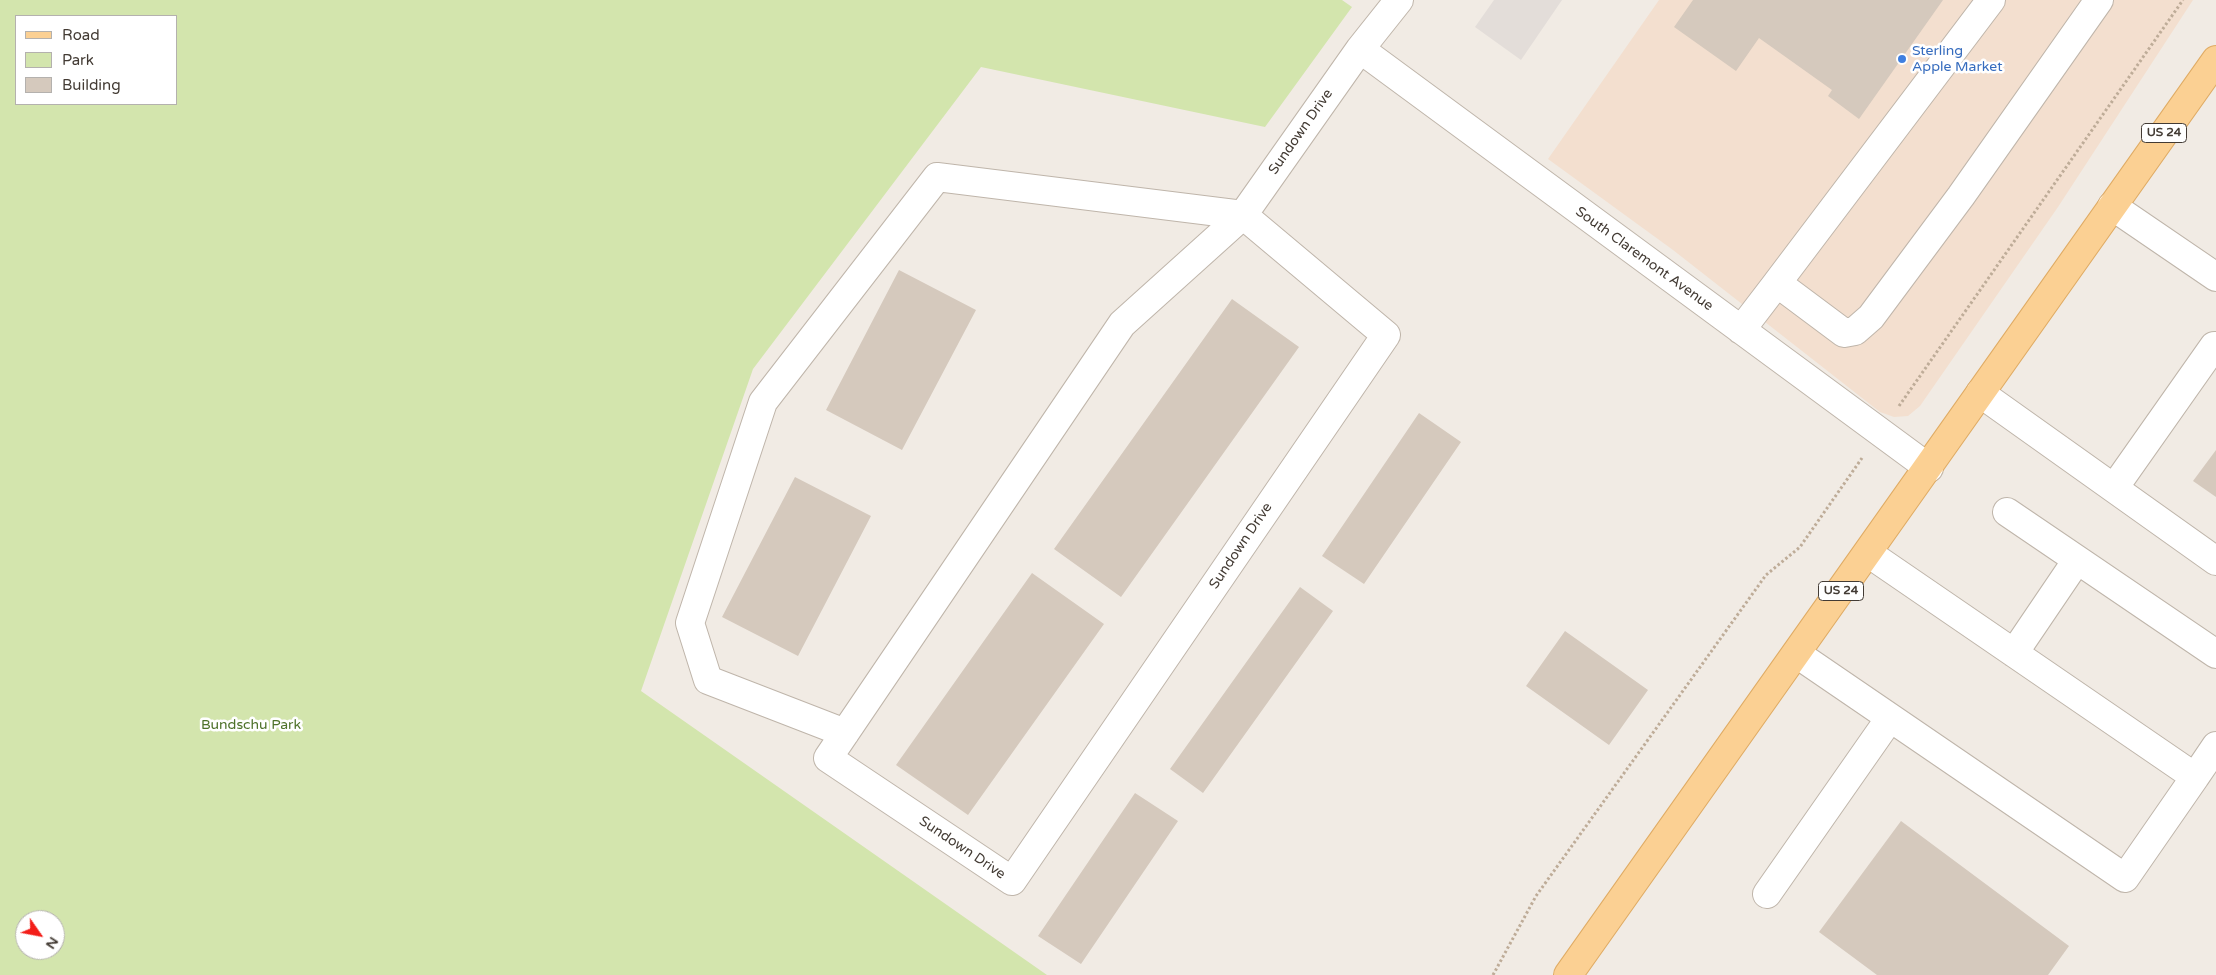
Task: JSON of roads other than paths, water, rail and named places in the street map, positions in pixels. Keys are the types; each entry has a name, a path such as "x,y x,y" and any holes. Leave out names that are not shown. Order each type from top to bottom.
{"main road":[{"name":"US 24","path":"1568,975 1929,468 2216,60"}],"street":[{"name":"Sundown Drive","path":"1243,215 1386,335 1012,881 828,758 1122,324 1243,215 1360,50 1399,0"},
{"path":"1741,330 1992,0"},
{"path":"1777,283 1844,333 1856,331 1871,317 1961,196 2099,0"},
{"name":"South Claremont Avenue","path":"1360,50 1929,468"},
{"path":"845,733 708,680 690,623 763,402 769,394 937,177 1243,215"},
{"path":"2112,206 2216,276"},
{"path":"2114,488 2214,346"},
{"path":"1980,393 2216,560"},
{"path":"2007,512 2216,654"},
{"path":"1868,553 2195,777"},
{"path":"2014,653 2077,560"},
{"path":"1797,654 2125,878 2216,746"},
{"path":"1767,894 1890,718"}],"place":[{"name":"Sterling Apple Market","path":"1902,59"}],"park label":[{"name":"Bundschu Park","path":"251,725"}]}
